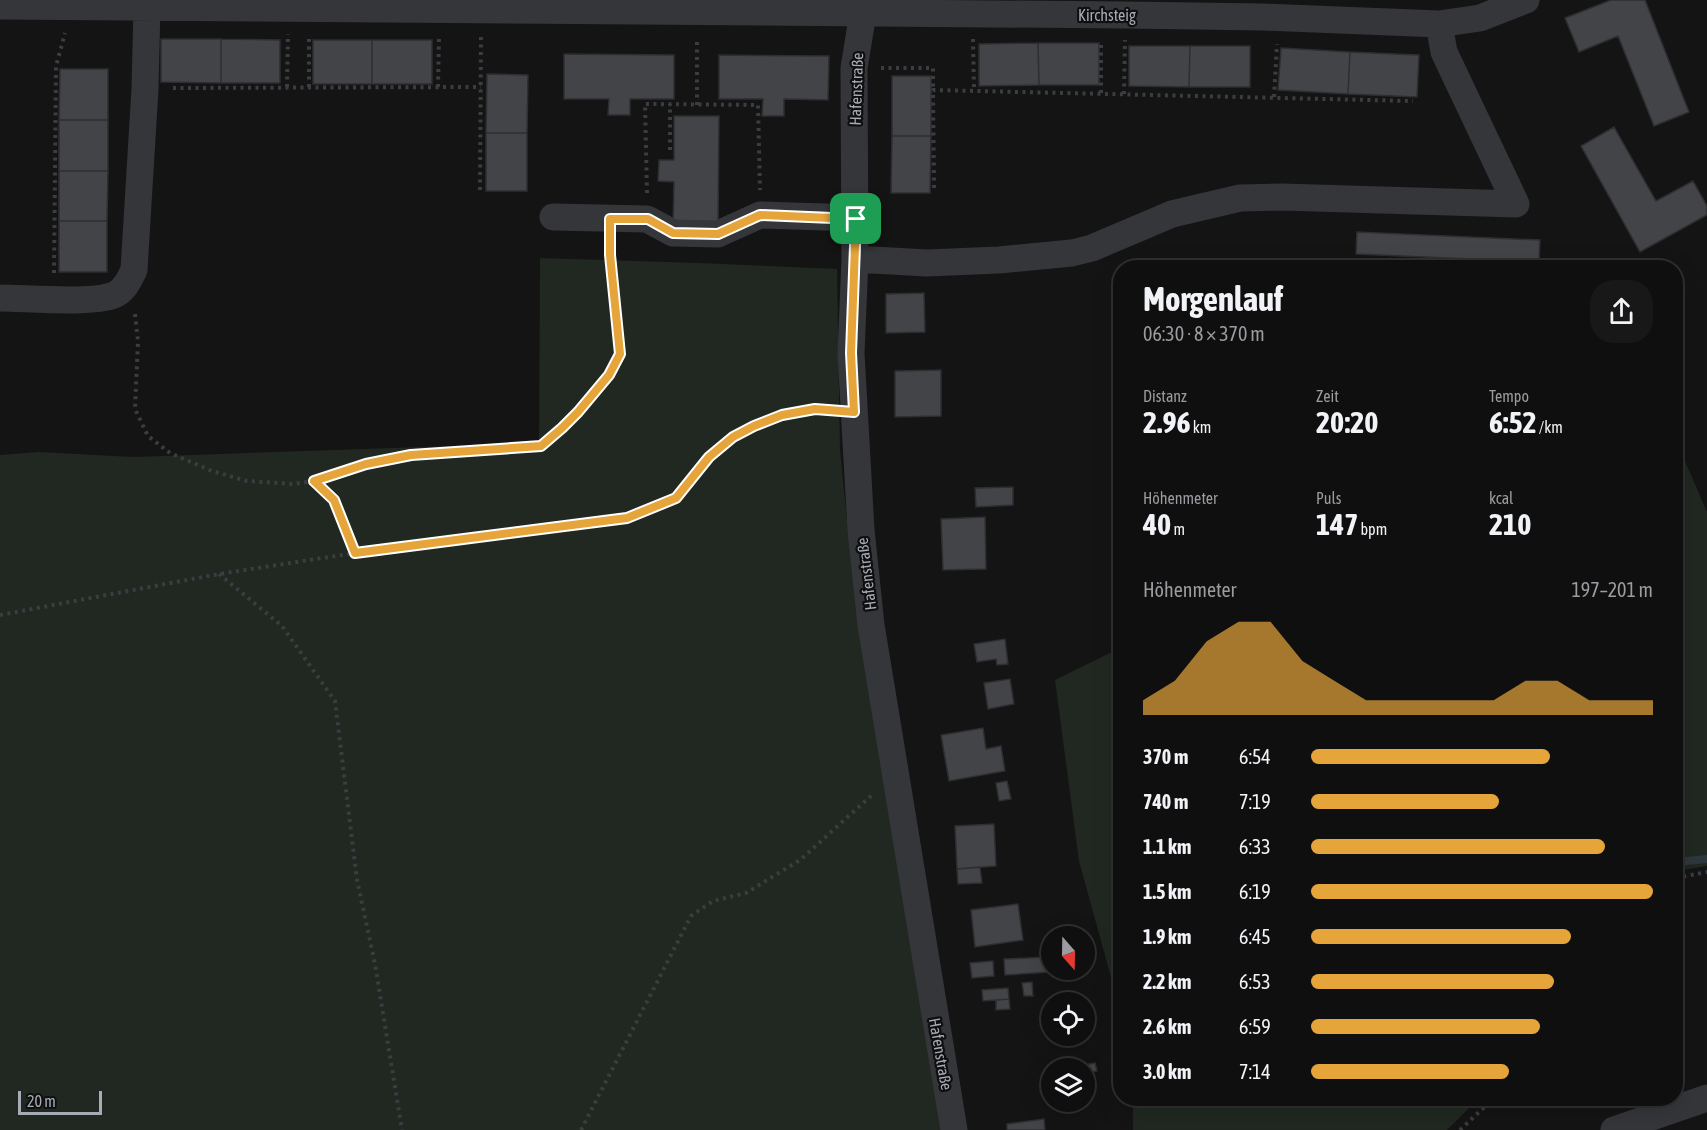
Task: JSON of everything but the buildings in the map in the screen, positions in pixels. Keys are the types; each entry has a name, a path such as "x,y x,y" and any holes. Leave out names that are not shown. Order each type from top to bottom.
{"street":[{"name":"Kirchsteig","path":"0,6 72,6 110,3 147,6 299,7 408,4 439,9 863,13 970,7 1113,15 1278,17 1439,24 1480,18 1526,0"},
{"path":"0,298 95,299 114,294 128,284 134,270 145,89 147,6"},
{"name":"Hafenstraße","path":"863,13 854,68 856,219 851,353 861,530 872,625 954,1130"},
{"path":"855,259 927,263 1063,255 1092,248 1172,214 1240,198 1282,197 1515,204 1444,52 1439,24"},
{"path":"553,217 648,219 673,233 718,234 760,215 856,219"},
{"path":"1614,1130 1707,1098"}],"path":[{"path":"54,298 57,66 72,6"},
{"path":"299,7 309,87"},
{"path":"287,87 299,7"},
{"path":"970,7 974,89"},
{"path":"438,87 439,9"},
{"path":"480,190 482,9"},
{"path":"697,12 697,105"},
{"path":"1101,93 1113,15"},
{"path":"1113,15 1124,94"},
{"path":"1274,97 1278,17"},
{"path":"854,68 933,68 934,188"},
{"path":"145,89 481,87"},
{"path":"933,90 974,89 1413,101"},
{"path":"648,219 645,104 758,105 760,215"},
{"path":"670,104 670,150"},
{"path":"128,284 135,310 138,341 135,409 148,436 170,453 212,471 247,481 293,484 314,481 366,464 411,455 541,446 578,412 609,375 620,354 610,255 610,219"},
{"path":"0,615 219,574 355,553 627,518 676,498 709,457 733,437 754,426 782,415 815,409 854,412"},
{"path":"314,481 334,500 355,553"},
{"path":"219,574 282,626 335,701 357,880 375,964 402,1130"},
{"path":"581,1130 691,916 713,901 746,893 800,860 896,774"},
{"path":"1683,877 1707,872"},
{"path":"1460,1130 1486,1106"}],"shaded area":[{"path":"540,258 837,269 840,450 848,531 942,1130 0,1130 0,455 39,452 133,457 539,443"},
{"path":"1683,456 1707,512 1707,866 1683,870"},
{"path":"1113,651 1113,985 1079,861 1055,680"},
{"path":"1133,1106 1471,1106 1447,1130 1133,1130"}],"waterway":[{"path":"1683,861 1707,859"}],"route":[{"path":"760,215 856,219 851,353 854,412 815,409 782,415 754,426 733,437 709,457 676,498 627,518 355,553 334,500 314,481 366,464 411,455 541,446 578,412 609,375 620,354 610,255 610,219 648,219 673,233 718,234 760,215"}]}
